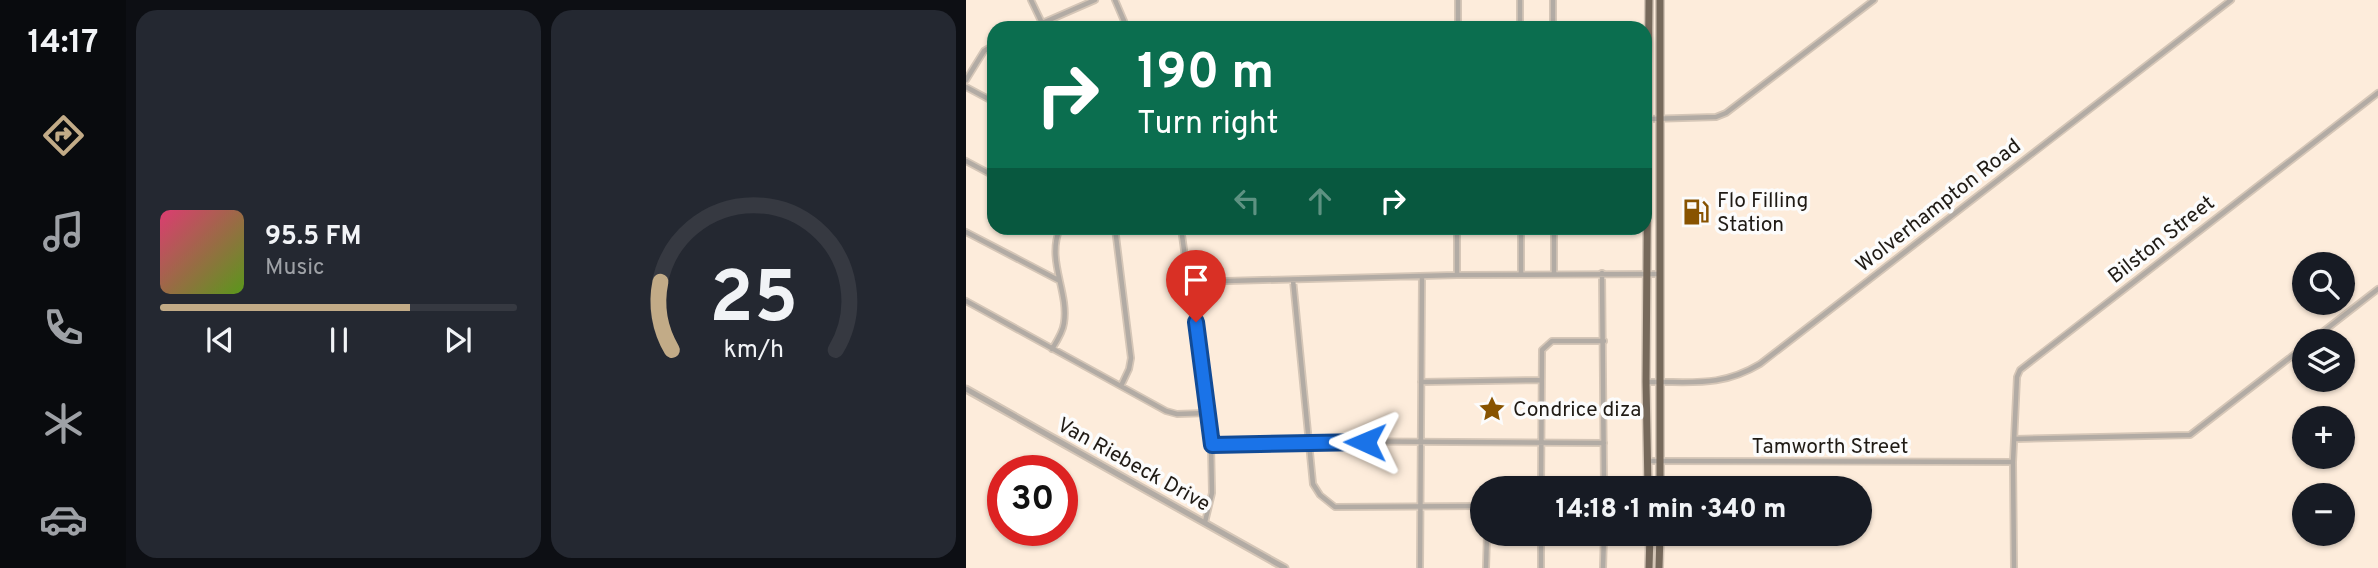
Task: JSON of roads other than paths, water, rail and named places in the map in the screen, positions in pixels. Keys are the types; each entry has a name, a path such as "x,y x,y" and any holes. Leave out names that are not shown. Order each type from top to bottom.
{"highway":[{"path":"1649,0 1649,21"},
{"path":"1660,0 1660,476"},
{"path":"1647,235 1648,476"},
{"path":"1649,568 1650,546"},
{"path":"1659,568 1660,546"}],"street":[{"path":"1031,0 1041,21"},
{"path":"1047,21 1095,0"},
{"path":"1115,0 1124,21"},
{"path":"1458,0 1458,21"},
{"path":"1520,0 1520,21"},
{"path":"1553,0 1553,21"},
{"path":"1652,119 1716,117 1726,113 1874,0"},
{"name":"Wolverhampton Road","path":"1646,382 1714,383 1741,375 1760,364 2231,0"},
{"path":"966,80 987,49"},
{"path":"966,87 987,98"},
{"name":"Bilston Street","path":"2014,568 2013,462 2017,377 2023,366 2378,93"},
{"path":"966,160 987,172"},
{"path":"966,232 1058,280"},
{"path":"1052,349 1065,319 1058,280 1055,242 1058,235"},
{"path":"1116,235 1131,358 1121,386"},
{"path":"1182,235 1212,445 1213,486 1205,522"},
{"path":"1457,235 1457,275"},
{"path":"1521,235 1521,274"},
{"path":"1554,235 1554,273"},
{"path":"1190,282 1554,273 1659,274"},
{"path":"1602,273 1604,476"},
{"path":"1420,568 1422,276"},
{"path":"1293,280 1313,484 1327,503 1335,507 1470,506"},
{"path":"2326,329 2378,289"},
{"path":"966,301 1166,411 1177,414 1207,413"},
{"path":"1541,476 1542,350 1549,342 1604,341"},
{"path":"2015,439 2190,435 2292,356"},
{"path":"1422,382 1541,380"},
{"name":"Van Riebeck Drive","path":"966,389 1285,568"},
{"path":"1212,445 1310,441 1604,443"},
{"name":"Tamworth Street","path":"1647,460 2013,462"},
{"path":"1486,568 1487,546"},
{"path":"1541,546 1541,568"},
{"path":"1603,568 1604,546"}],"place":[{"name":"Flo Filling Station","path":"1696,212"},
{"name":"Condrice diza","path":"1492,409"}]}
